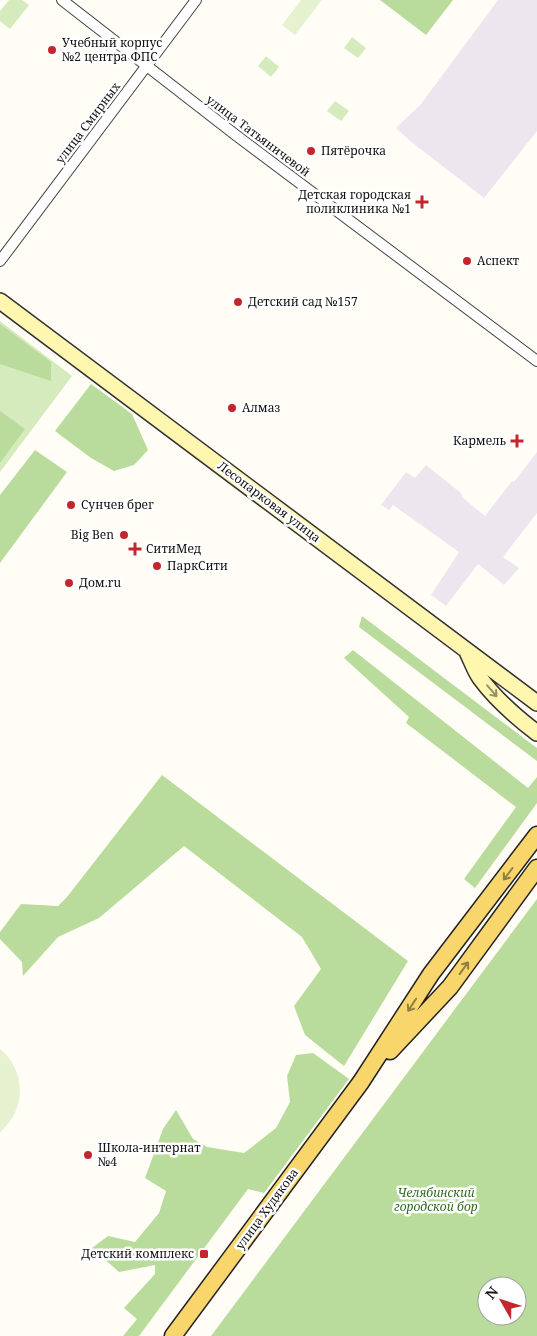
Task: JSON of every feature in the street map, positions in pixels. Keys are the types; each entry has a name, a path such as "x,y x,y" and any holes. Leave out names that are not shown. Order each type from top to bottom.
{"main road":[{"name":"Лесопарковая улица","path":"0,301 537,703"},
{"path":"466,650 485,684 509,711 537,733"},
{"name":"улица Худякова","path":"173,1336 361,1082 431,974 537,835"},
{"name":"улица Худякова","path":"361,1082 450,987 537,868"}],"street":[{"name":"улица Татьяничевой","path":"62,0 335,210 537,361"},
{"name":"улица Смирных","path":"0,261 196,0"}],"shaded area":[{"path":"498,0 537,0 537,131 484,198 396,128 421,104"},
{"path":"537,452 537,513 503,557 519,568 504,585 478,564 446,606 431,595 459,552 393,505 389,510 381,505 406,472 415,478 426,465 461,493 463,498 485,516"}],"green space":[{"path":"9,0 22,0 29,5 10,29 0,21 0,11"},
{"path":"301,0 322,0 295,35 282,25"},
{"path":"380,0 453,0 426,35"},
{"path":"352,37 366,48 358,58 344,48"},
{"path":"266,56 279,67 271,77 258,66"},
{"path":"335,101 349,111 341,121 327,111"},
{"path":"0,321 72,376 0,472"},
{"path":"0,324 51,362 51,381 0,364"},
{"path":"91,384 132,414 148,450 134,465 114,471 91,458 55,431"},
{"path":"0,411 25,429 0,463"},
{"path":"35,450 67,472 0,563 0,495"},
{"path":"362,616 537,748 537,761 359,627"},
{"path":"353,650 528,788 537,777 537,803 475,888 464,879 516,807 406,723 409,717 344,658"},
{"path":"162,775 408,961 344,1066 305,1035 294,1006 321,969 302,937 184,846 99,918 58,937 23,976 22,962 0,939 0,932 21,904 58,906"},
{"name":"Челябинский городской бор","path":"537,899 537,1336 211,1336"},
{"path":"0,1049 11,1061 15,1069 20,1085 20,1094 15,1113 0,1133"},
{"path":"313,1053 349,1079 264,1193 248,1189 139,1336 123,1336 137,1319 124,1308 155,1274 155,1265 119,1272 92,1248 108,1236 135,1242 159,1213 166,1191 145,1178 163,1129 176,1110 193,1139 207,1147 244,1153 276,1128 290,1102 287,1076 296,1055"}],"place":[{"name":"Учебный корпус №2 центра ФПС","path":"52,50"},
{"name":"Пятёрочка","path":"311,151"},
{"name":"Детская городская поликлиника №1","path":"422,202"},
{"name":"Аспект","path":"467,261"},
{"name":"Детский сад №157","path":"238,302"},
{"name":"Алмаз","path":"232,408"},
{"name":"Кармель","path":"517,441"},
{"name":"Сунчев брег","path":"71,505"},
{"name":"Big Ben","path":"124,535"},
{"name":"СитиМед","path":"135,549"},
{"name":"ПаркСити","path":"157,566"},
{"name":"Дом.ru","path":"69,583"},
{"name":"Школа-интернат №4","path":"88,1155"},
{"name":"Детский комплекс","path":"204,1254"}]}
